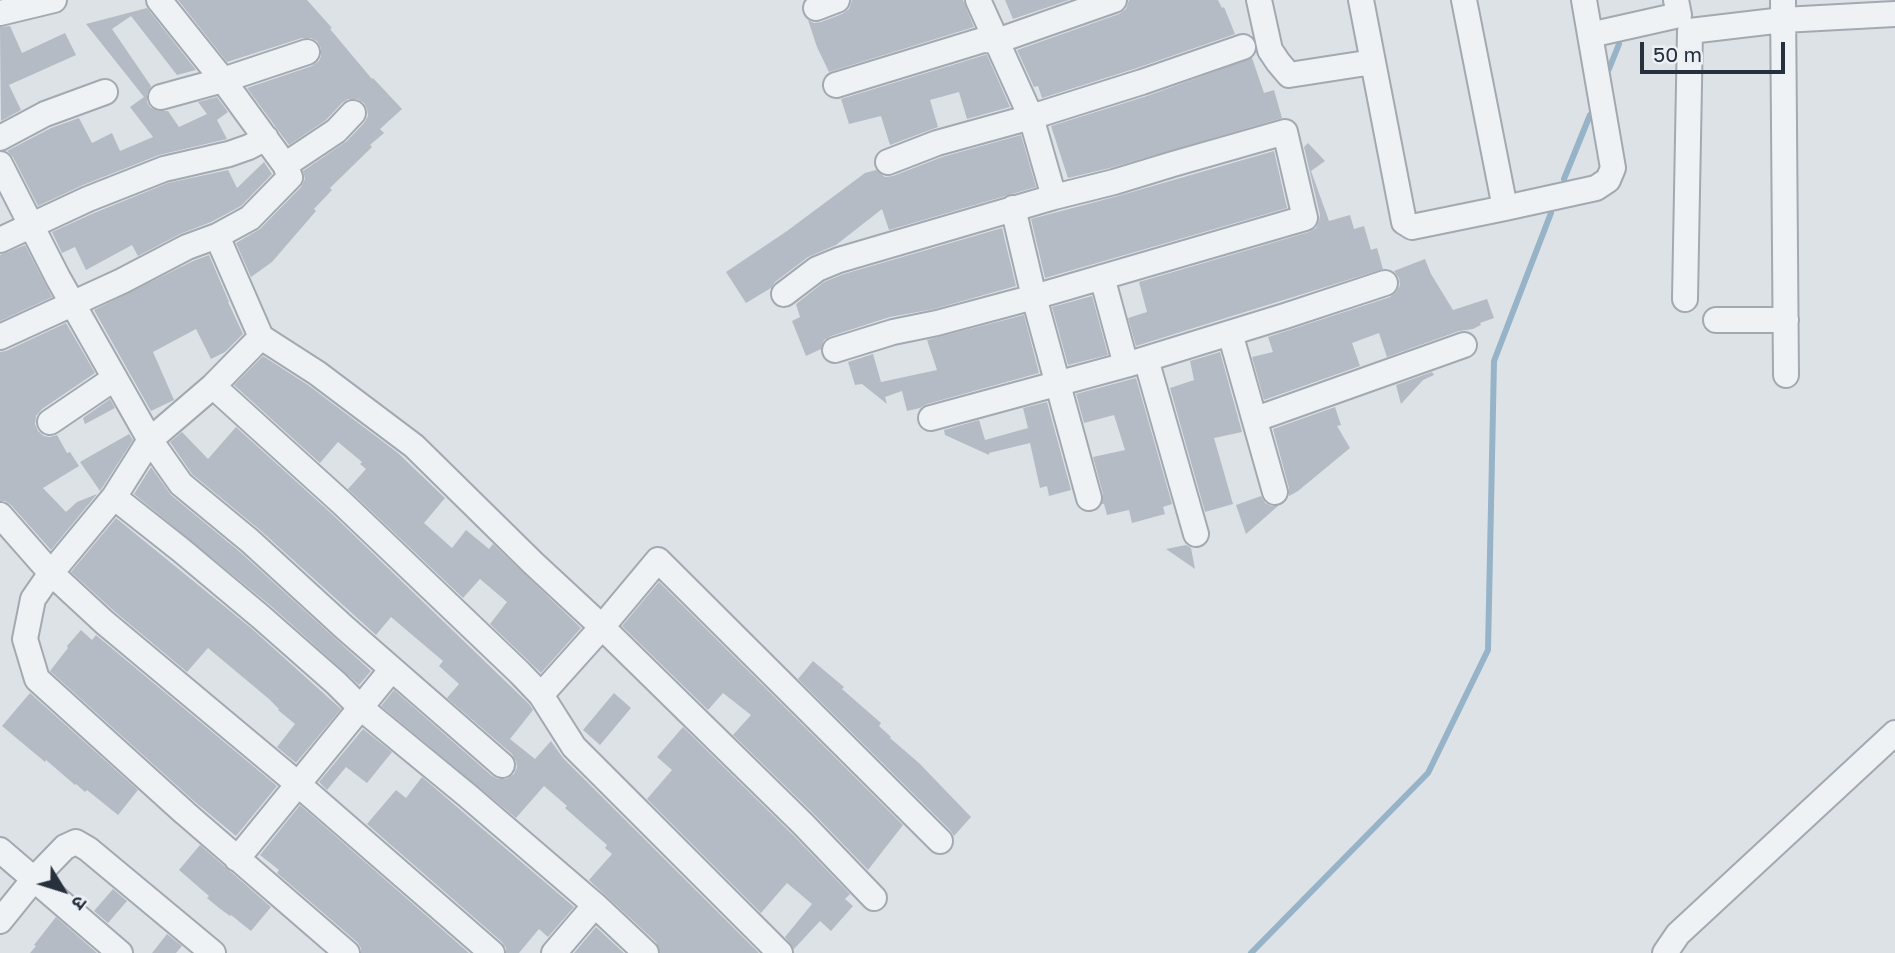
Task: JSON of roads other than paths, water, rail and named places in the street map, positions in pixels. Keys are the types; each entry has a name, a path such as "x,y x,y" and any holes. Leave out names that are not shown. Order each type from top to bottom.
{"street":[{"path":"0,13 54,0"},
{"path":"0,337 250,218 290,177 266,138 159,0"},
{"path":"978,0 1031,117 1054,197"},
{"path":"836,85 983,40 996,41 1114,0"},
{"path":"1259,0 1270,50 1289,75 1373,62"},
{"path":"1361,0 1404,222 1412,227 1596,188 1608,180 1613,168 1584,0"},
{"path":"1464,0 1505,208"},
{"path":"1590,35 1679,15 1676,0"},
{"path":"1685,299 1690,31 1783,10 1895,14"},
{"path":"1783,10 1786,375"},
{"path":"888,162 937,143 1031,117 1243,47"},
{"path":"161,97 307,52"},
{"path":"0,138 45,114 105,92"},
{"path":"285,165 336,131 353,113"},
{"path":"784,294 817,269 839,260 1285,132 1305,218 1034,297 937,323 893,331 835,350"},
{"path":"0,240 88,199 164,169 229,154 266,138"},
{"path":"0,164 72,303 149,440 181,484 250,541 502,765"},
{"path":"1013,208 1088,498"},
{"path":"217,236 261,337 317,373 414,446 794,815 874,898"},
{"path":"1102,276 1136,362 1196,534"},
{"path":"930,418 1136,362 1385,283"},
{"path":"1716,320 1786,320"},
{"path":"1230,333 1275,492"},
{"path":"261,337 213,386 149,440 114,497 33,598 25,639 37,679 237,859 347,953"},
{"path":"1256,419 1464,345"},
{"path":"50,422 115,378"},
{"path":"213,386 342,503 520,673 541,695 574,747 780,953"},
{"path":"114,497 261,617 361,708 595,905 646,953"},
{"path":"0,514 51,573 104,622 299,785 492,953"},
{"path":"541,695 658,560 940,841"},
{"path":"237,859 392,669"},
{"path":"1665,953 1678,933 1895,733"},
{"path":"0,921 65,847 76,842 88,849 212,953"},
{"path":"0,850 120,953"},
{"path":"554,953 595,905"}],"waterway":[{"path":"1609,69 1619,44"},
{"path":"1564,179 1590,115"},
{"path":"1251,953 1428,773 1488,650 1494,361 1551,213"}]}
